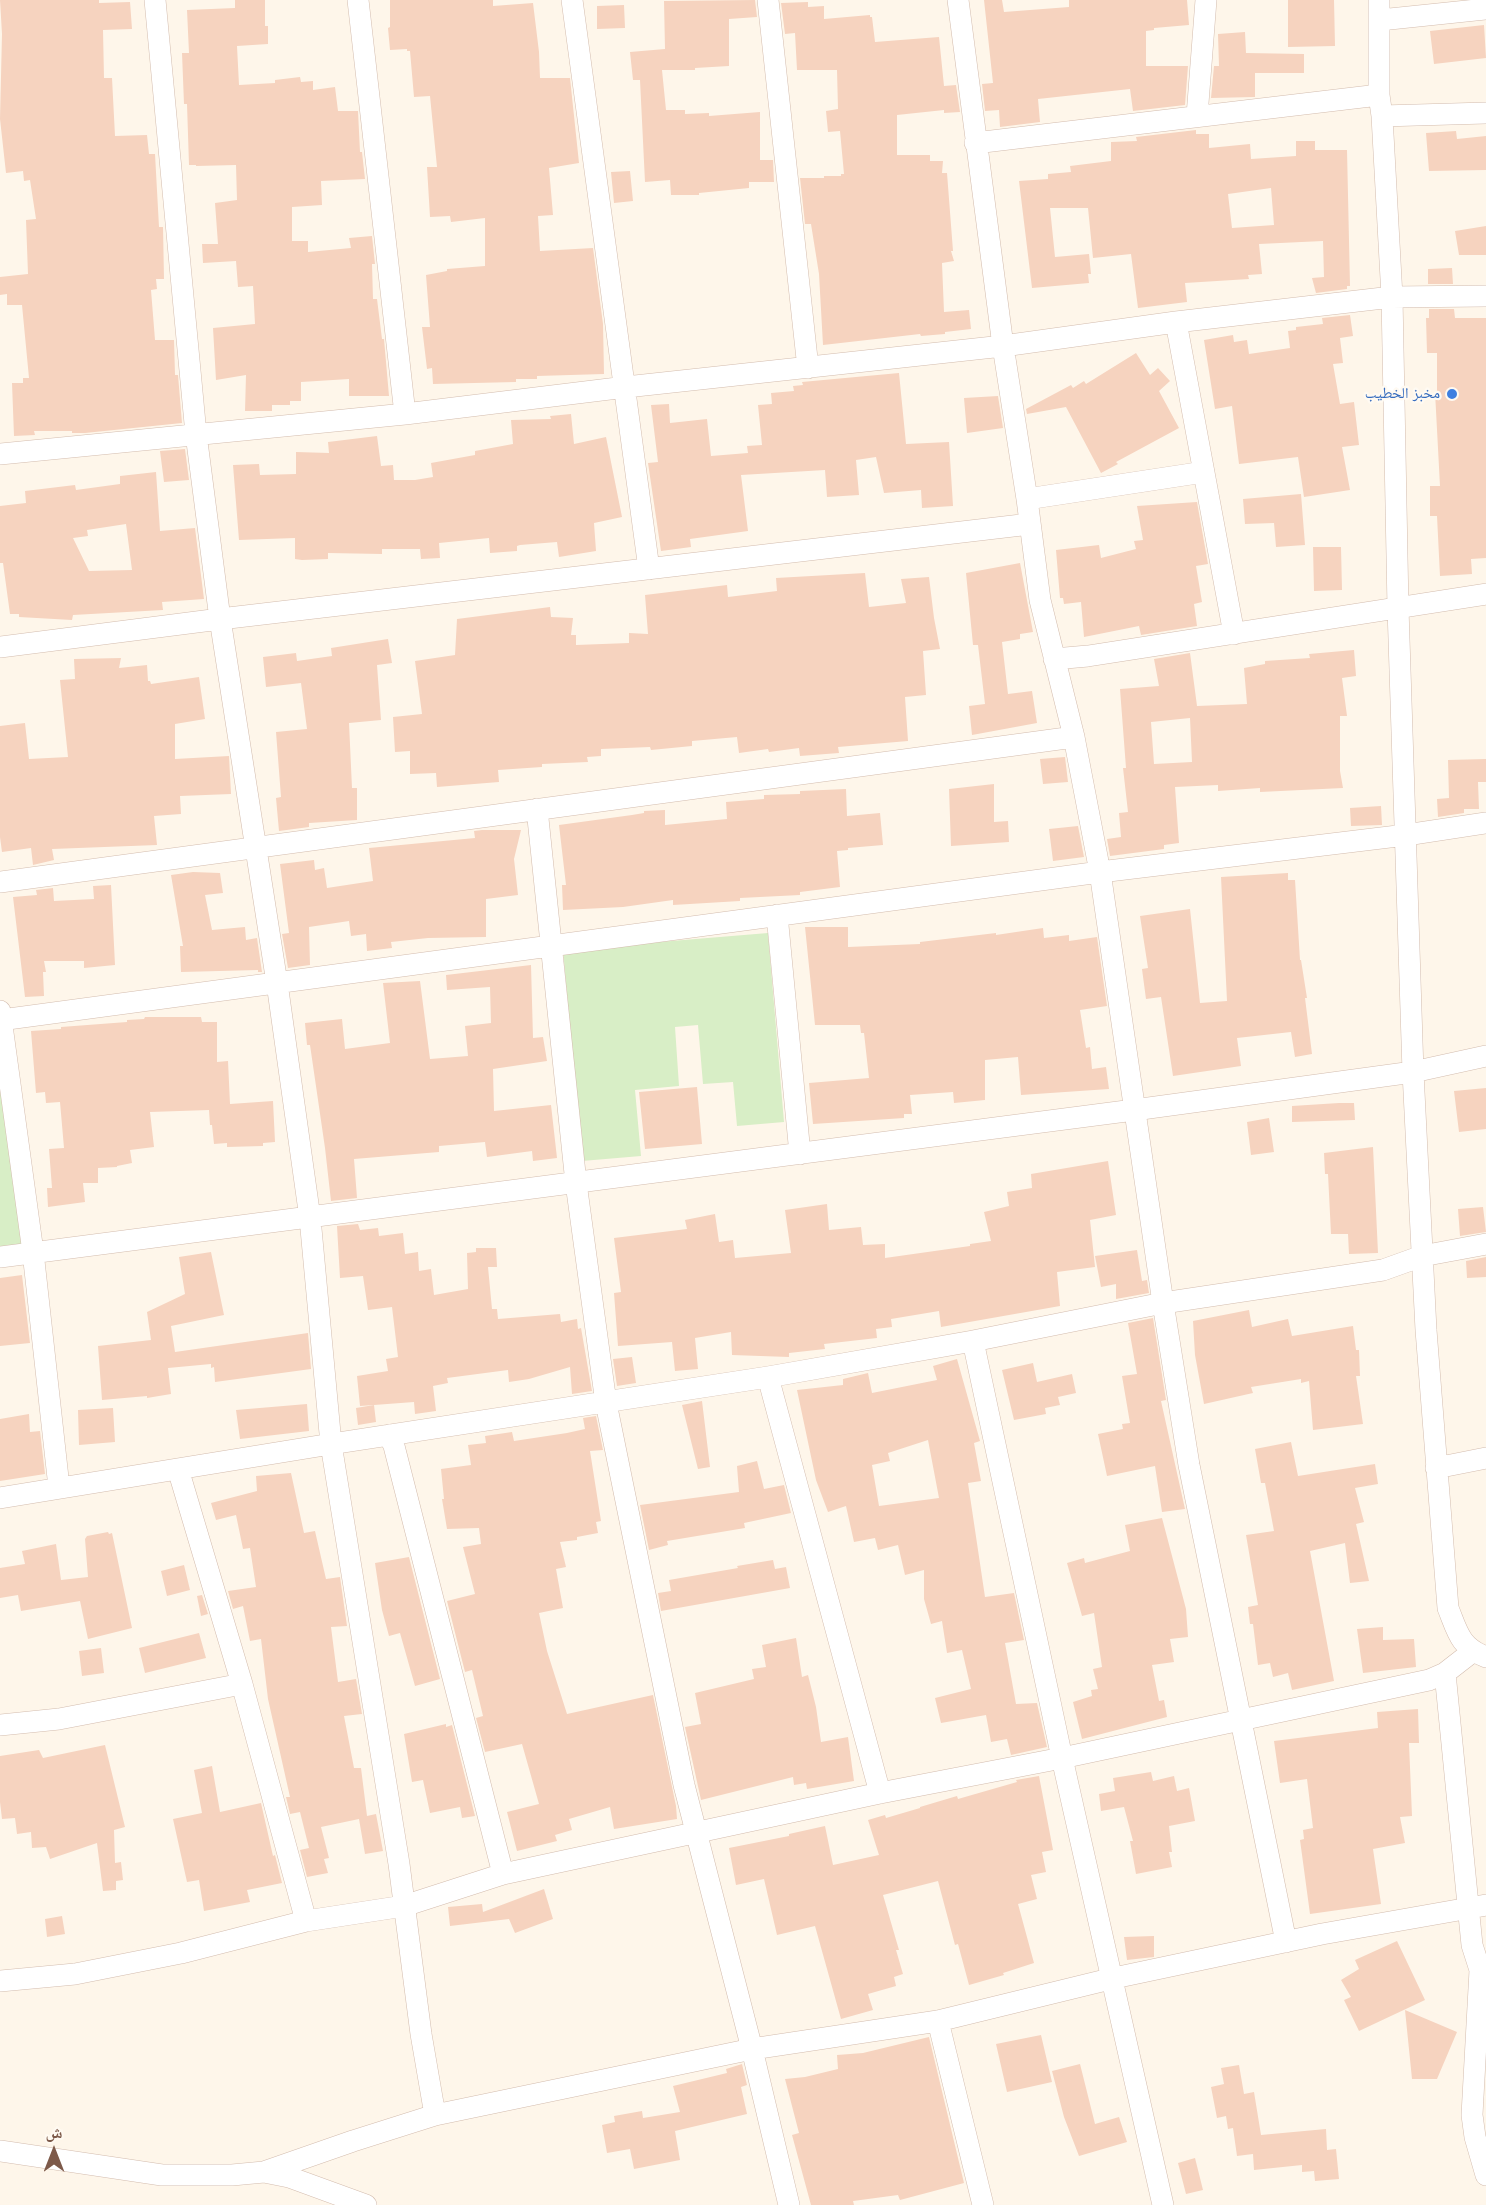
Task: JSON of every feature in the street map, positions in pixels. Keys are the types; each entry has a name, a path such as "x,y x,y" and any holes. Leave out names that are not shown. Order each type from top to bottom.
{"street":[{"path":"154,0 196,434 220,619 277,984 310,1218 330,1444 387,1794 435,2115"},
{"path":"358,0 405,414"},
{"path":"572,0 649,569"},
{"path":"768,0 808,368"},
{"path":"958,0 975,143 1040,600 1074,737 1100,872 1189,1465 1286,1942"},
{"path":"1197,116 1206,0"},
{"path":"0,1981 75,1974 181,1953 306,1921 404,1906 503,1874 880,1793 1062,1758 1429,1680 1479,1654 1461,1639 1448,1608 1422,1256 1413,1071 1398,608 1392,297 1379,95 1379,10 1486,9"},
{"path":"975,143 1379,95"},
{"path":"1382,116 1486,113"},
{"path":"0,454 405,414 626,387 1003,346 1176,322 1392,297 1486,296"},
{"path":"1176,322 1234,634"},
{"path":"1027,498 1204,472"},
{"path":"0,647 1030,524"},
{"path":"1054,659 1234,634 1486,594"},
{"path":"0,882 1074,737"},
{"path":"537,809 576,1183 606,1403 679,1761 789,2205"},
{"path":"59,1487 33,1252 0,1017 277,984 777,915 1486,823"},
{"path":"777,915 800,1154"},
{"path":"0,1257 1134,1110 1413,1071 1486,1056"},
{"path":"0,1498 330,1444 768,1377 973,1341 1163,1303 1383,1270 1422,1256 1486,1244"},
{"path":"973,1341 1062,1758 1163,2205"},
{"path":"768,1377 880,1793"},
{"path":"389,1435 394,1446 503,1874"},
{"path":"1436,1468 1486,1458"},
{"path":"178,1469 242,1684 306,1921"},
{"path":"1445,1673 1477,1907 1472,1945 1483,1976 1472,2126 1486,2175"},
{"path":"0,1725 59,1719 242,1684"},
{"path":"0,2151 162,2175 232,2175 264,2172 435,2115 752,2049 938,2021 1113,1978 1286,1942 1477,1907"},
{"path":"938,2021 983,2205"},
{"path":"264,2172 289,2176 366,2205"}],"green space":[{"path":"768,933 784,1122 737,1126 733,1082 703,1084 698,1025 675,1027 679,1086 635,1090 641,1156 582,1161 563,950"},
{"path":"0,1086 24,1246 0,1249"}],"building":[{"path":"0,0 130,2 132,29 103,30 104,78 112,78 115,136 147,135 149,154 155,154 159,227 163,227 164,279 156,279 157,289 151,290 155,340 174,340 175,375 178,375 182,423 85,433 34,431 35,435 14,436 12,383 23,383 23,378 29,378 22,305 7,305 7,294 0,295 0,277 28,274 26,220 36,219 30,180 24,181 23,171 6,173 0,119 2,34"},
{"path":"235,0 265,0 265,26 268,26 268,44 237,46 239,85 275,83 275,80 300,77 301,82 313,81 313,90 335,87 338,111 358,111 360,152 362,152 365,179 321,181 322,205 292,207 292,241 308,241 308,252 351,248 349,238 372,236 375,264 372,264 373,299 377,299 382,339 384,339 389,396 349,396 349,379 301,382 301,401 290,401 290,405 272,405 272,411 245,411 246,375 216,380 213,328 255,324 253,286 238,287 236,261 203,263 202,244 218,244 215,203 237,200 236,165 189,165 187,104 184,104 182,53 189,53 187,10 235,8"},
{"path":"390,0 493,0 493,6 533,3 540,78 570,78 579,163 549,168 553,215 538,216 540,251 593,248 603,324 604,374 537,376 537,379 516,379 516,382 433,384 432,368 427,369 422,327 430,327 426,275 447,271 447,269 485,266 485,218 451,222 450,216 430,217 427,167 437,167 430,96 414,97 410,51 407,49 390,50 388,28 390,27"},
{"path":"755,0 757,17 729,19 729,66 695,68 695,70 662,70 666,110 685,110 685,114 709,113 709,116 760,112 760,160 773,160 774,182 749,182 749,188 699,193 699,195 671,195 670,180 645,182 640,80 633,80 630,52 665,49 664,1"},
{"path":"984,0 1002,0 1004,12 1069,7 1069,0 1187,0 1189,25 1154,28 1154,30 1146,31 1146,66 1188,66 1185,105 1133,111 1130,89 1038,99 1040,122 1000,127 999,110 985,111 982,84 993,83"},
{"path":"1288,0 1334,0 1335,46 1288,47"},
{"path":"808,2 808,7 824,6 824,19 870,15 875,42 939,37 944,86 956,85 960,112 944,113 944,110 897,115 897,155 930,155 930,161 943,161 942,173 947,173 953,251 951,251 954,261 942,263 944,312 969,310 971,329 945,332 945,334 921,336 920,334 823,345 819,274 811,224 805,224 800,178 824,178 824,176 844,174 840,131 828,132 826,111 838,109 837,70 797,70 795,33 785,34 781,3"},
{"path":"624,5 625,28 597,29 597,6"},
{"path":"1484,25 1486,58 1434,64 1430,31"},
{"path":"1245,32 1246,53 1304,54 1304,73 1255,73 1255,97 1211,98 1214,66 1219,66 1218,34"},
{"path":"1196,130 1196,134 1209,134 1209,148 1250,144 1251,159 1296,156 1296,141 1315,141 1315,150 1347,150 1350,286 1347,286 1347,289 1316,293 1312,278 1324,277 1323,241 1259,244 1262,274 1248,275 1249,279 1185,283 1187,302 1138,308 1131,254 1093,258 1088,208 1050,208 1055,257 1089,254 1091,274 1088,274 1089,283 1032,288 1019,181 1048,179 1048,174 1071,172 1070,166 1111,161 1111,142 1137,141 1136,137","holes":["1271,188 1274,225 1232,228 1228,194"]},
{"path":"1456,131 1457,139 1486,136 1486,170 1429,171 1426,133"},
{"path":"630,171 633,201 614,203 611,172"},
{"path":"1486,226 1486,255 1459,255 1455,231"},
{"path":"1452,268 1453,284 1428,284 1428,269"},
{"path":"1429,309 1454,309 1455,318 1486,318 1486,558 1471,559 1472,574 1440,576 1437,516 1430,516 1430,486 1440,486 1435,392 1437,392 1437,353 1427,353 1426,318 1429,318"},
{"path":"1350,315 1353,336 1340,338 1343,363 1333,364 1340,404 1354,402 1359,445 1342,447 1350,490 1304,497 1298,457 1239,464 1232,406 1215,409 1204,340 1233,335 1234,342 1247,340 1249,354 1290,348 1288,331 1296,330 1296,327 1323,324 1322,318"},
{"path":"1136,353 1150,375 1158,368 1170,381 1159,391 1179,428 1116,462 1118,464 1101,473 1066,407 1027,414 1026,409 1071,385 1073,388 1084,381 1086,384"},
{"path":"899,373 906,444 949,442 953,506 922,508 921,490 884,493 876,457 856,460 859,495 827,497 825,470 741,475 748,531 690,539 691,547 661,551 648,463 658,462 651,405 669,404 670,423 707,419 711,456 748,453 747,446 762,445 758,405 772,404 771,393 794,391 793,386 803,385 802,382"},
{"path":"998,396 1003,428 967,433 964,398"},
{"path":"571,414 574,444 606,437 622,517 594,523 596,551 559,557 557,542 520,545 517,546 517,551 490,553 489,538 439,543 440,558 421,559 420,549 382,549 382,554 328,553 328,559 302,560 295,559 295,538 239,540 233,465 259,464 260,475 296,474 296,452 329,453 328,442 377,436 381,466 393,465 394,480 415,480 433,477 431,463 475,455 475,451 513,444 511,420 551,419 550,416"},
{"path":"185,449 189,480 164,482 160,451"},
{"path":"156,472 160,531 195,528 204,599 162,602 163,610 73,615 72,620 19,617 19,614 10,614 3,563 0,563 0,506 26,503 25,491 75,485 76,490 120,484 120,476","holes":["126,524 132,570 89,571 73,538 88,536 87,530"]},
{"path":"1301,494 1305,545 1276,547 1274,523 1245,524 1243,499"},
{"path":"1197,502 1208,564 1196,566 1202,602 1194,604 1197,626 1141,635 1139,626 1084,637 1081,602 1064,604 1063,598 1060,598 1056,550 1099,545 1101,558 1136,549 1134,541 1143,540 1137,506"},
{"path":"1313,547 1341,547 1342,590 1314,591"},
{"path":"1020,563 1033,632 1020,634 1020,639 1002,642 1008,694 1032,691 1037,723 972,735 969,706 985,704 978,645 973,645 966,573"},
{"path":"865,573 869,607 906,603 901,579 929,577 940,649 923,651 926,695 905,697 908,741 838,747 839,753 800,756 799,748 739,753 737,737 692,741 692,746 651,750 650,747 601,749 601,756 587,757 588,762 542,764 542,767 498,770 499,782 437,787 436,773 410,774 410,751 395,752 393,717 422,714 415,661 455,655 457,619 550,607 551,617 573,618 571,635 576,635 576,645 629,643 629,633 648,634 645,595 727,585 728,597 777,591 776,578"},
{"path":"388,639 392,663 377,665 381,720 349,723 352,788 357,788 357,820 309,823 309,827 279,831 276,798 281,797 276,732 307,729 301,683 266,687 263,657 296,653 297,661 332,656 331,648"},
{"path":"1354,650 1356,676 1342,678 1347,716 1340,716 1340,771 1343,788 1260,792 1260,788 1218,791 1218,785 1175,787 1179,843 1164,845 1164,849 1110,856 1107,839 1121,837 1119,813 1128,812 1123,768 1126,768 1120,689 1159,686 1154,659 1190,653 1197,706 1247,704 1244,668 1265,664 1265,661 1310,658 1309,654","holes":["1190,718 1192,762 1154,764 1151,722"]},
{"path":"121,658 119,668 147,665 148,681 151,684 199,677 205,719 175,724 175,759 229,756 231,794 180,796 181,814 154,816 157,845 52,849 54,860 33,865 31,848 2,852 0,726 25,723 29,759 68,757 60,680 75,679 74,659"},
{"path":"1065,757 1068,782 1043,784 1040,759"},
{"path":"1486,759 1486,782 1478,782 1479,809 1464,809 1464,813 1438,817 1437,799 1449,798 1448,760"},
{"path":"994,784 994,822 1008,821 1009,842 951,846 949,789"},
{"path":"846,789 847,816 880,813 883,845 837,851 840,887 800,892 800,895 740,898 740,901 673,905 673,900 623,907 563,910 562,885 566,885 559,825 632,815 644,813 644,811 665,810 665,825 727,819 726,802 764,799 764,795 800,794 800,791"},
{"path":"1381,806 1382,825 1351,826 1350,808"},
{"path":"1078,826 1084,857 1053,861 1049,829"},
{"path":"521,830 514,859 518,895 486,899 486,937 428,938 391,942 392,948 367,951 366,934 351,936 349,921 309,927 310,965 288,968 282,934 289,933 280,864 314,860 315,870 324,868 327,888 373,881 369,848 475,838 474,831"},
{"path":"193,872 220,873 223,893 205,895 212,930 245,927 246,940 257,938 262,972 258,970 181,972 180,946 183,946 171,875"},
{"path":"1288,873 1288,880 1295,880 1300,960 1307,998 1305,998 1312,1054 1295,1057 1291,1032 1237,1038 1241,1066 1173,1076 1161,997 1146,999 1142,969 1148,968 1140,916 1190,909 1200,1003 1227,1001 1221,877"},
{"path":"111,885 115,965 84,968 84,961 44,961 46,972 43,972 44,996 25,997 13,897 37,895 36,890 53,888 54,901 94,899 93,886"},
{"path":"805,927 848,927 848,947 920,944 920,942 1043,928 1044,938 1069,935 1069,941 1097,937 1107,1006 1080,1010 1086,1048 1090,1047 1092,1069 1106,1067 1109,1089 1021,1095 1018,1057 985,1060 985,1100 954,1103 953,1092 910,1095 912,1114 904,1114 904,1118 813,1124 809,1083 869,1078 864,1033 861,1033 860,1025 815,1025"},
{"path":"531,965 533,1038 543,1037 547,1061 493,1069 494,1111 551,1105 557,1158 533,1161 532,1151 487,1157 485,1142 439,1146 439,1152 354,1159 357,1198 331,1201 305,1023 342,1019 345,1049 390,1043 383,983 420,981 430,1059 468,1056 465,1026 491,1023 490,987 447,990 446,975"},
{"path":"145,1017 201,1017 202,1022 217,1022 217,1062 228,1061 230,1104 273,1101 275,1142 263,1143 263,1146 227,1147 227,1143 214,1144 209,1110 150,1112 154,1147 130,1150 132,1163 98,1168 98,1183 83,1183 85,1202 48,1207 47,1188 52,1188 49,1149 64,1148 60,1102 46,1103 45,1092 36,1093 31,1031 127,1022 127,1020 144,1019"},
{"path":"697,1087 702,1144 645,1149 639,1092"},
{"path":"1486,1088 1486,1129 1459,1132 1454,1091"},
{"path":"1354,1103 1355,1120 1292,1122 1292,1106"},
{"path":"1269,1118 1274,1152 1251,1155 1247,1122"},
{"path":"1373,1147 1378,1253 1349,1254 1348,1234 1331,1234 1328,1174 1325,1174 1324,1153"},
{"path":"1108,1161 1116,1215 1090,1220 1095,1267 1057,1272 1060,1306 941,1327 939,1311 891,1319 892,1327 876,1329 877,1338 824,1344 825,1349 789,1353 789,1357 732,1355 731,1332 695,1338 698,1369 675,1371 672,1342 618,1346 614,1293 621,1292 614,1238 687,1229 685,1220 715,1214 719,1242 733,1240 735,1258 791,1253 785,1210 827,1204 829,1230 861,1227 863,1245 885,1244 885,1258 970,1246 970,1244 991,1241 984,1212 1009,1206 1007,1192 1032,1188 1031,1174"},
{"path":"1483,1207 1486,1232 1460,1236 1458,1209"},
{"path":"358,1224 360,1230 378,1228 379,1236 403,1233 405,1254 418,1252 419,1271 431,1269 434,1295 468,1289 467,1253 476,1252 476,1248 496,1248 497,1267 488,1267 492,1309 497,1309 498,1319 560,1314 561,1322 577,1319 578,1329 581,1328 592,1391 572,1394 570,1367 529,1379 509,1382 508,1370 447,1378 448,1383 433,1386 436,1411 415,1414 414,1402 360,1406 357,1376 388,1371 386,1359 398,1357 392,1307 368,1310 363,1276 340,1278 337,1226"},
{"path":"1137,1250 1142,1281 1147,1280 1149,1293 1116,1299 1116,1284 1101,1287 1095,1256"},
{"path":"211,1252 224,1315 171,1326 175,1352 308,1333 311,1369 215,1382 214,1367 211,1368 211,1364 168,1368 171,1394 147,1398 147,1396 102,1400 98,1346 151,1340 147,1312 185,1294 179,1257"},
{"path":"1486,1257 1486,1277 1467,1278 1466,1261"},
{"path":"22,1275 30,1343 0,1346 0,1278"},
{"path":"1249,1310 1252,1327 1288,1319 1292,1336 1353,1326 1356,1350 1359,1350 1360,1376 1356,1376 1363,1424 1313,1430 1309,1381 1301,1383 1301,1379 1251,1387 1253,1393 1204,1404 1195,1355 1193,1321"},
{"path":"1153,1318 1166,1400 1161,1401 1185,1509 1162,1512 1155,1466 1107,1476 1098,1434 1123,1429 1122,1424 1130,1423 1122,1376 1137,1374 1128,1323"},
{"path":"632,1357 636,1383 617,1386 613,1359"},
{"path":"957,1359 980,1441 974,1443 981,1481 968,1483 985,1597 1014,1593 1024,1640 1005,1643 1016,1704 1037,1703 1047,1747 1011,1755 1007,1739 991,1742 986,1715 941,1723 935,1698 971,1689 962,1650 947,1653 942,1621 931,1624 924,1599 924,1570 905,1575 898,1545 878,1550 875,1538 854,1542 846,1506 828,1512 816,1480 797,1390 843,1385 843,1379 868,1373 872,1393 937,1380 933,1366","holes":["928,1440 939,1498 879,1506 872,1465 890,1461 888,1453"]},
{"path":"1033,1363 1037,1382 1072,1374 1076,1393 1058,1397 1060,1405 1045,1408 1046,1414 1014,1420 1002,1370"},
{"path":"702,1401 710,1467 698,1469 682,1405"},
{"path":"307,1404 309,1431 240,1439 236,1410"},
{"path":"374,1405 376,1422 358,1425 356,1408"},
{"path":"113,1408 115,1442 79,1445 78,1410"},
{"path":"29,1414 30,1432 40,1431 45,1474 0,1481 0,1419"},
{"path":"596,1416 603,1450 590,1451 601,1521 596,1522 598,1533 577,1537 577,1540 560,1542 566,1567 556,1569 563,1608 539,1613 547,1651 567,1714 653,1695 677,1819 614,1829 610,1807 569,1819 572,1830 555,1835 557,1841 517,1851 507,1812 539,1804 522,1744 485,1752 476,1718 483,1716 472,1670 465,1672 447,1601 475,1594 463,1547 481,1544 479,1528 447,1529 442,1499 444,1499 441,1469 471,1465 468,1445 486,1443 485,1436 512,1432 514,1441 567,1433 585,1429 583,1418"},
{"path":"1291,1442 1298,1476 1375,1464 1378,1484 1355,1488 1364,1522 1356,1524 1369,1581 1350,1583 1345,1543 1310,1551 1334,1681 1292,1690 1288,1673 1273,1677 1270,1663 1258,1665 1253,1624 1250,1624 1248,1607 1258,1605 1246,1535 1274,1531 1265,1483 1261,1483 1255,1449"},
{"path":"757,1461 764,1489 784,1485 791,1513 744,1523 745,1528 667,1541 668,1545 649,1550 640,1505 739,1492 737,1466"},
{"path":"291,1473 304,1533 315,1531 326,1579 340,1577 347,1626 331,1627 338,1682 356,1679 362,1714 344,1716 354,1768 361,1768 367,1816 376,1814 383,1851 365,1854 359,1819 321,1827 329,1858 324,1859 328,1873 307,1877 300,1850 309,1848 300,1812 290,1814 286,1797 290,1797 268,1699 261,1639 250,1641 243,1606 233,1609 228,1591 256,1587 250,1548 243,1549 236,1515 216,1520 211,1503 257,1491 256,1476"},
{"path":"1162,1518 1186,1609 1188,1637 1170,1639 1174,1662 1152,1665 1159,1701 1164,1700 1167,1717 1082,1739 1073,1702 1092,1696 1091,1690 1098,1689 1093,1669 1102,1667 1094,1613 1082,1616 1067,1563 1084,1558 1085,1563 1130,1551 1125,1525"},
{"path":"112,1533 132,1628 88,1639 80,1601 21,1611 18,1595 0,1598 0,1568 25,1564 22,1551 56,1544 61,1580 88,1577 85,1539 87,1536"},
{"path":"409,1557 440,1679 415,1686 400,1633 389,1636 382,1610 375,1563"},
{"path":"773,1560 775,1569 786,1567 790,1588 661,1611 658,1593 671,1591 669,1580"},
{"path":"184,1565 190,1590 167,1596 161,1571"},
{"path":"202,1595 208,1614 201,1616 197,1596"},
{"path":"1383,1627 1383,1640 1414,1639 1416,1667 1363,1673 1357,1629"},
{"path":"199,1633 206,1658 145,1673 139,1648"},
{"path":"796,1638 802,1677 808,1675 816,1707 821,1742 848,1737 854,1781 807,1789 806,1783 794,1785 793,1777 701,1800 685,1727 701,1724 695,1693 754,1679 752,1669 766,1667 762,1645"},
{"path":"101,1648 104,1673 82,1676 79,1651"},
{"path":"1418,1709 1419,1743 1409,1743 1412,1816 1400,1817 1405,1843 1373,1849 1381,1904 1310,1914 1300,1840 1304,1839 1303,1830 1313,1828 1307,1779 1280,1783 1274,1741 1378,1728 1377,1712"},
{"path":"446,1724 446,1727 452,1725 475,1816 462,1818 460,1807 430,1813 423,1780 412,1782 404,1734"},
{"path":"105,1745 125,1827 114,1830 115,1863 121,1862 123,1880 116,1881 116,1890 103,1891 97,1843 50,1859 46,1847 32,1848 31,1832 17,1834 15,1818 2,1819 0,1756 39,1750 43,1758"},
{"path":"212,1766 220,1812 261,1803 273,1856 275,1855 282,1883 247,1890 250,1902 204,1911 199,1880 187,1882 173,1819 202,1813 194,1770"},
{"path":"1151,1772 1153,1781 1174,1776 1177,1791 1189,1788 1195,1821 1169,1826 1172,1852 1169,1852 1172,1867 1136,1874 1130,1841 1133,1841 1124,1807 1101,1811 1099,1794 1115,1791 1113,1778"},
{"path":"1039,1776 1053,1850 1042,1852 1046,1872 1031,1875 1037,1899 1018,1904 1034,1963 1003,1973 1004,1975 969,1985 958,1944 955,1945 938,1881 883,1895 899,1950 896,1950 903,1974 894,1977 896,1986 868,1994 873,2010 841,2019 815,1926 777,1935 764,1879 736,1885 729,1848 825,1826 833,1865 879,1855 868,1820 885,1815 886,1818 957,1796 958,1799 1017,1782 1016,1780"},
{"path":"544,1889 553,1919 515,1933 509,1919 450,1926 448,1907 482,1904 483,1912"},
{"path":"62,1916 65,1934 47,1937 45,1919"},
{"path":"1154,1936 1154,1957 1127,1960 1124,1937"},
{"path":"1397,1941 1425,2000 1359,2031 1344,2000 1351,1997 1341,1980 1359,1969 1355,1960"},
{"path":"1405,2010 1457,2032 1437,2079 1412,2079"},
{"path":"1041,2035 1052,2082 1007,2092 996,2044"},
{"path":"929,2037 964,2183 900,2200 898,2195 853,2201 854,2205 811,2205 792,2135 799,2133 785,2079 838,2069 837,2055 863,2053"},
{"path":"742,2064 747,2085 741,2087 747,2114 675,2131 680,2160 634,2169 630,2149 607,2153 602,2125 615,2122 614,2116 642,2111 643,2118 680,2112 673,2086 727,2073 726,2069"},
{"path":"1080,2064 1095,2124 1119,2117 1127,2142 1079,2156 1064,2117 1052,2071"},
{"path":"1239,2065 1244,2094 1254,2092 1261,2135 1326,2129 1327,2150 1336,2149 1339,2179 1315,2181 1314,2171 1302,2172 1302,2165 1254,2170 1253,2154 1237,2156 1233,2128 1228,2129 1226,2116 1217,2118 1211,2087 1224,2084 1221,2068"},
{"path":"1195,2158 1203,2190 1186,2194 1178,2163"}],"place":[{"name":"مخبز الخطيب","path":"1452,394"}]}
